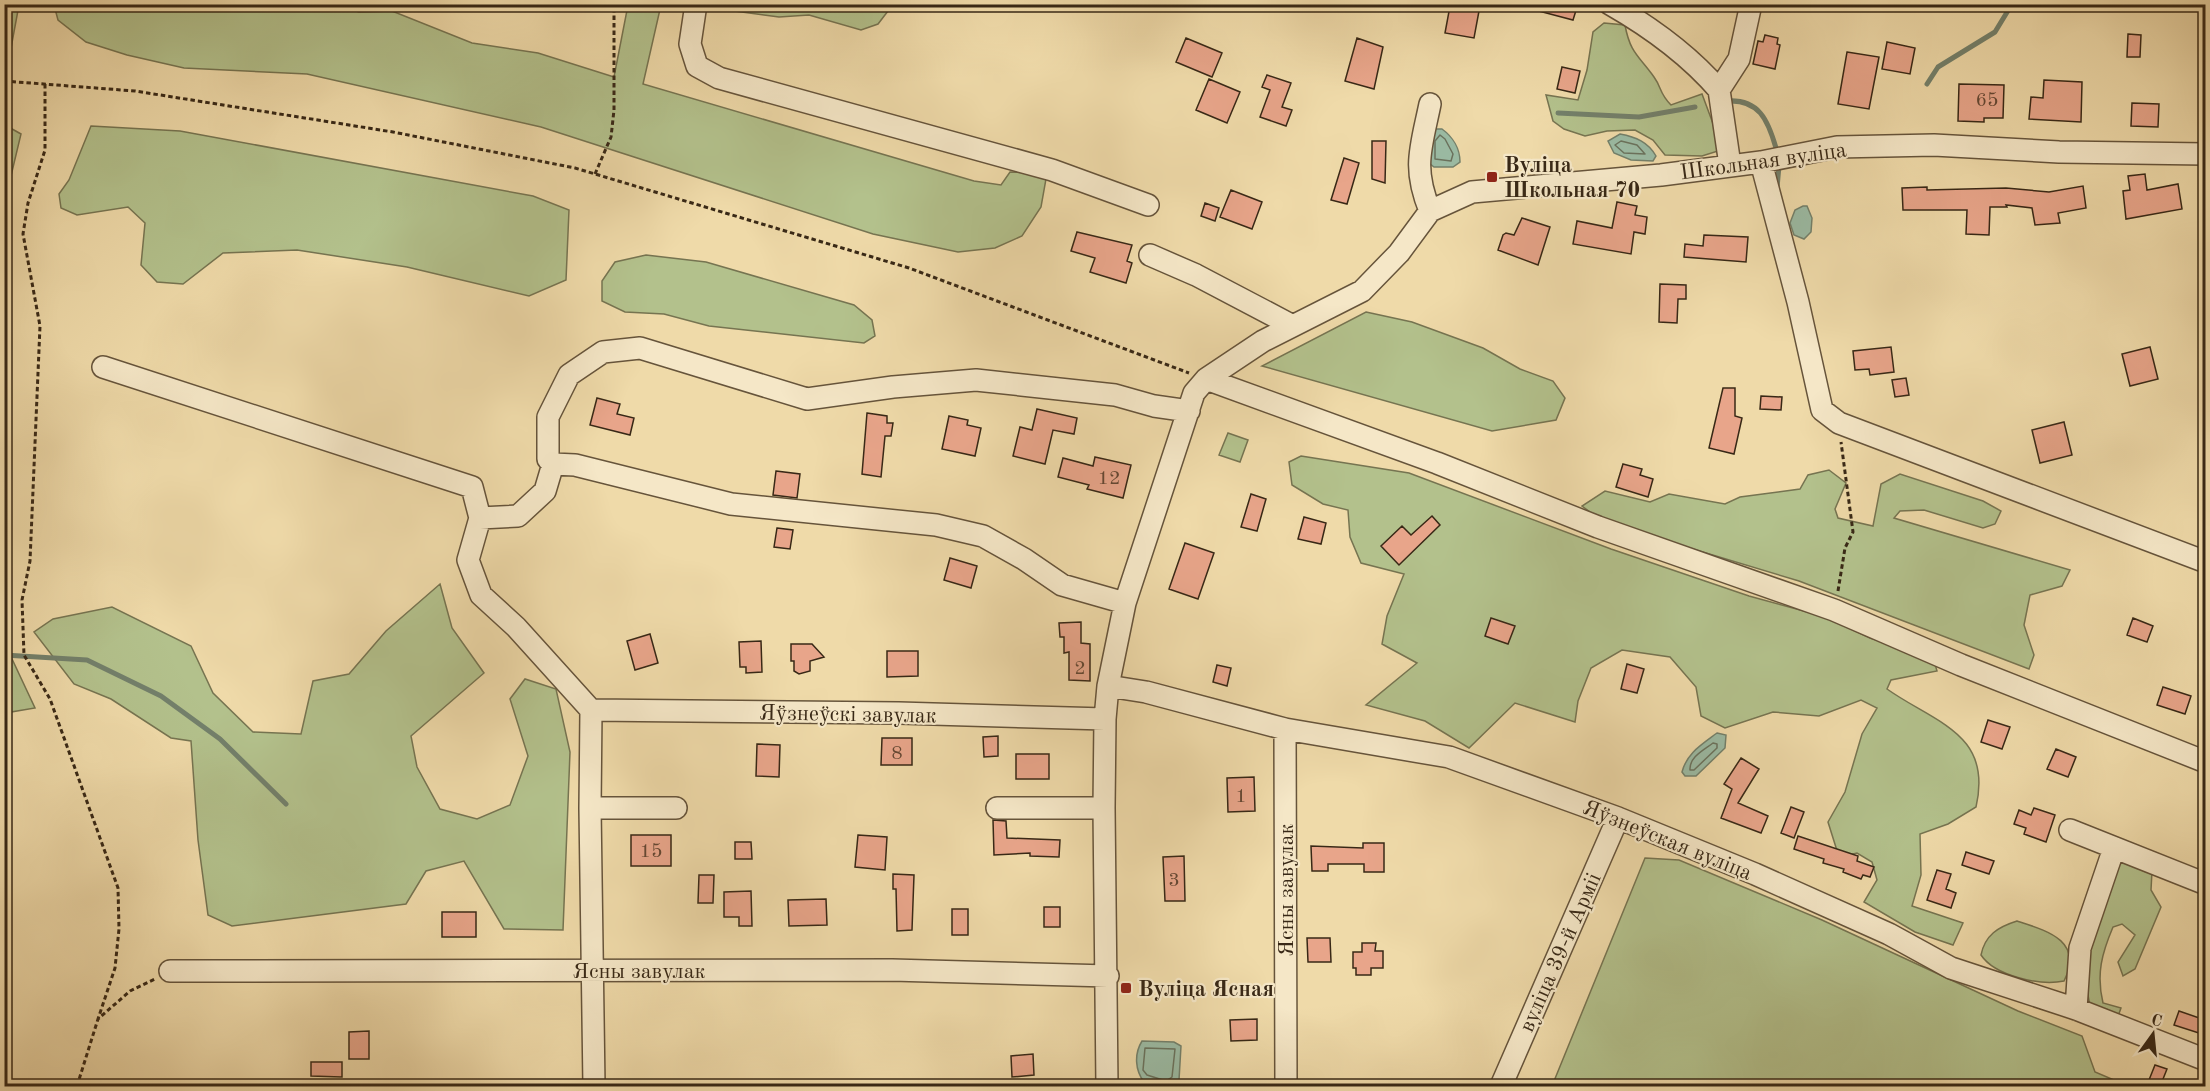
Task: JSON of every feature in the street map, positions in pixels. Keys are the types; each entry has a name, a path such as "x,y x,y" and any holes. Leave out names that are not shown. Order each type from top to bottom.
{"street":[{"path":"696,4 690,44 697,66 719,78 1052,170 1148,206"},
{"path":"1610,4 1657,31 1702,70 1719,90 1730,165"},
{"path":"1719,90 1738,59 1751,4"},
{"path":"1430,104 1418,165 1420,187 1430,211"},
{"name":"Школьная вуліца","path":"1206,379 1263,341 1362,291 1399,253 1430,211 1472,192 1661,175 1761,162 1837,147 1934,145 2059,152 2205,154"},
{"path":"1761,162 1830,416 2205,562"},
{"path":"1150,255 1196,275 1293,326"},
{"path":"1125,603 1062,585 1024,559 982,536 936,525 731,504 575,465 553,464 548,459 548,417 569,375 603,352 640,348 807,399 893,387 976,380 1115,395 1154,406 1189,411"},
{"path":"103,367 472,488 480,518 468,560 481,595 516,627 591,710 594,1086"},
{"path":"1107,1086 1108,976 1104,808 1105,719 1108,686 1125,603 1194,393 1206,379 1426,459 1598,527 1834,610 1961,665 2205,762"},
{"path":"480,518 518,516 545,491 553,464"},
{"name":"Яўзнеўская вуліца","path":"1108,686 1146,692 1285,729 1449,757 1618,818 1786,887 1889,934 1951,968 2076,1009 2205,1060"},
{"name":"Яўзнеўскі завулак","path":"591,710 1105,719"},
{"name":"Ясны завулак","path":"1285,729 1286,1086"},
{"path":"590,808 676,808"},
{"path":"997,808 1104,808"},
{"name":"вуліца 39-й Арміі","path":"1501,1086 1618,818"},
{"path":"2070,830 2205,884"},
{"path":"2076,1009 2080,948 2114,848"},
{"name":"Ясны завулак","path":"170,971 892,970 1108,976"}],"path":[{"path":"595,174 610,137 614,110 614,4"},
{"path":"4,81 135,91 370,129 595,174 909,268 1206,379"},
{"path":"45,84 45,150 28,203 23,234 40,326 30,561 22,600 24,655 50,699 118,888 120,929 115,968 77,1086"},
{"path":"1830,416 1854,532 1845,548 1834,610"},
{"path":"98,1019 130,991 170,971"}],"shaded area":[{"path":"5,4 19,5 11,48 5,52"},
{"path":"334,4 359,12 392,11 472,43 538,53 614,77 628,5 661,5 643,84 974,181 1001,185 1010,172 1036,173 1046,179 1041,207 1022,236 995,248 958,252 873,234 541,127 307,74 184,68 127,55 86,42 58,20 54,5"},
{"path":"887,4 888,11 878,24 861,30 809,15 779,17 720,9 717,5"},
{"path":"1604,23 1625,25 1632,48 1671,105 1702,94 1715,129 1718,151 1702,156 1665,155 1653,140 1635,130 1607,131 1585,136 1564,129 1553,121 1546,95 1578,100 1587,70 1593,32"},
{"path":"5,125 21,134 5,201"},
{"path":"91,126 180,131 533,196 569,210 566,280 529,296 407,267 297,250 223,253 183,284 157,282 141,265 145,223 128,207 77,215 61,208 59,194 69,180"},
{"path":"646,255 706,262 854,305 872,320 875,336 864,343 709,326 664,314 625,312 602,301 602,281 615,262"},
{"path":"1366,312 1412,322 1483,348 1520,369 1553,381 1565,398 1556,420 1492,431 1262,366"},
{"path":"1228,433 1248,440 1240,462 1219,455"},
{"path":"1301,456 1409,473 1611,549 1749,596 1826,617 1870,638 1933,657 1937,671 1891,680 1887,689 1956,733 1968,746 1976,762 1979,782 1976,807 1948,824 1920,834 1921,875 1912,906 1963,923 1953,945 1915,932 1864,902 1877,880 1872,862 1857,853 1839,857 1828,822 1845,792 1862,734 1877,708 1861,700 1819,716 1773,712 1725,728 1701,716 1696,687 1670,657 1622,650 1591,668 1578,701 1575,722 1515,703 1469,748 1425,721 1366,705 1417,663 1382,644 1387,616 1404,574 1361,563 1350,537 1348,510 1323,504 1292,485 1289,462"},
{"path":"1829,470 1846,483 1835,509 1838,518 1873,526 1881,484 1900,474 1983,501 2001,511 1995,524 1983,528 1924,510 1900,511 1894,518 2070,570 2062,586 2030,595 2024,625 2034,655 2029,669 1799,581 1603,522 1582,506 1605,491 1650,502 1669,494 1725,504 1740,497 1800,489 1808,475"},
{"path":"440,584 452,628 484,673 411,736 417,767 440,809 477,819 510,805 528,756 510,699 525,679 556,689 570,752 563,930 504,929 464,861 426,871 406,904 232,926 208,915 198,840 191,741 171,738 111,699 74,684 34,632 53,619 112,607 191,646 213,693 253,732 301,734 313,681 349,674 386,631"},
{"path":"5,644 35,708 5,713"},
{"path":"2118,856 2152,871 2151,890 2161,907 2135,969 2123,976 2118,962 2135,935 2122,924 2113,927 2109,937 2101,964 2100,983 2103,1003 2121,1008 2117,1019 2091,1009 2087,990 2087,970 2098,912"},
{"path":"1645,858 1679,860 1822,920 2018,1011 2082,1036 2095,1072 2128,1086 1552,1086"},
{"path":"2017,921 2051,934 2066,947 2069,967 2064,981 2043,982 2019,978 1996,969 1981,955 1986,942 1993,933"}],"water":[{"path":"1435,129 1442,129 1446,132 1457,148 1460,162 1453,167 1434,167 1429,163 1428,152"},
{"path":"1620,134 1645,144 1656,156 1653,161 1631,160 1614,153 1608,141"},
{"path":"1807,206 1812,218 1811,232 1804,239 1794,235 1790,223 1795,210"},
{"path":"1717,733 1726,735 1725,748 1696,776 1685,776 1682,772 1691,754"},
{"path":"1142,1041 1174,1042 1181,1046 1179,1080 1172,1085 1144,1082 1137,1062"}],"building":[{"path":"1532,4 1578,4 1573,20 1531,9"},
{"path":"1450,6 1479,11 1474,38 1445,33"},
{"path":"2128,34 2141,35 2140,57 2127,57"},
{"path":"1765,35 1778,38 1777,44 1780,45 1775,69 1753,64 1758,41 1763,42"},
{"path":"1186,38 1222,53 1212,77 1176,62"},
{"path":"1357,38 1383,47 1374,89 1345,81"},
{"path":"1887,42 1915,48 1910,74 1882,69"},
{"path":"1847,52 1879,57 1869,109 1838,104"},
{"path":"1562,67 1580,71 1575,93 1557,89"},
{"path":"1267,75 1291,83 1282,107 1292,110 1286,126 1260,117 1270,90 1262,87"},
{"path":"1209,79 1240,92 1227,123 1196,110"},
{"path":"2044,80 2082,82 2081,122 2029,119 2031,97 2043,98"},
{"path":"1959,84 2004,85 2003,118 1984,118 1984,122 1958,121"},
{"path":"2132,103 2159,104 2158,127 2131,126"},
{"path":"1372,141 1386,141 1385,183 1372,179"},
{"path":"1344,158 1359,163 1347,204 1331,200"},
{"path":"2145,174 2147,190 2178,184 2182,209 2126,219 2123,191 2130,190 2128,176"},
{"path":"2083,186 2086,208 2058,213 2060,223 2035,225 2032,208 2006,205 2007,207 1990,207 1989,235 1966,234 1967,210 1903,210 1902,188 1927,187 1927,190 2006,188 2049,192"},
{"path":"1231,190 1262,202 1252,229 1220,217"},
{"path":"1617,202 1637,206 1635,215 1647,217 1645,234 1634,232 1631,254 1573,244 1577,221 1612,228"},
{"path":"1205,203 1219,208 1215,221 1201,216"},
{"path":"1522,218 1550,227 1538,265 1498,250 1503,235 1506,233 1514,235"},
{"path":"1077,232 1132,245 1127,261 1132,263 1126,283 1090,272 1095,258 1071,251"},
{"path":"1704,235 1748,237 1746,262 1684,257 1685,244 1703,246"},
{"path":"1660,284 1686,285 1686,299 1678,299 1677,323 1659,322"},
{"path":"1891,347 1894,372 1870,375 1869,369 1855,370 1853,351"},
{"path":"2150,347 2158,379 2130,386 2122,354"},
{"path":"1906,378 1909,395 1895,397 1892,380"},
{"path":"1723,388 1735,388 1735,416 1742,418 1734,454 1709,448"},
{"path":"1761,396 1782,397 1781,410 1760,409"},
{"path":"597,398 620,404 617,414 634,418 630,435 590,425"},
{"path":"1037,409 1077,418 1074,434 1053,430 1045,464 1013,456 1020,427 1032,430"},
{"path":"867,413 887,416 887,423 893,423 891,436 885,436 881,477 862,474"},
{"path":"949,416 968,420 967,425 981,428 975,456 942,449"},
{"path":"2064,422 2072,455 2040,463 2032,430"},
{"path":"1095,457 1131,465 1123,498 1087,489 1089,485 1058,477 1063,458 1093,466"},
{"path":"1623,464 1642,469 1640,475 1653,479 1648,497 1616,487"},
{"path":"776,471 800,474 797,498 773,495"},
{"path":"1251,494 1266,499 1257,531 1241,527"},
{"path":"1432,516 1440,525 1399,565 1381,546 1402,526 1411,535"},
{"path":"1304,517 1326,523 1321,544 1298,539"},
{"path":"777,528 793,530 790,549 774,547"},
{"path":"1185,543 1214,553 1198,599 1169,589"},
{"path":"950,558 977,566 971,588 944,580"},
{"path":"1491,618 1515,626 1508,644 1485,636"},
{"path":"2133,618 2153,626 2147,642 2127,635"},
{"path":"1081,622 1081,643 1090,644 1090,681 1069,680 1069,652 1064,653 1064,637 1060,637 1059,623"},
{"path":"650,634 658,663 635,670 627,641"},
{"path":"761,641 762,672 746,673 746,667 740,667 739,642"},
{"path":"791,644 812,644 824,657 810,661 810,671 799,674 794,671 794,661 791,661"},
{"path":"887,651 918,651 918,676 887,677"},
{"path":"1627,664 1644,669 1637,693 1621,689"},
{"path":"1217,665 1231,668 1227,686 1213,682"},
{"path":"2163,687 2191,696 2185,714 2157,705"},
{"path":"1988,720 2010,727 2002,749 1981,742"},
{"path":"998,736 998,756 984,757 983,737"},
{"path":"882,738 912,738 912,765 881,765"},
{"path":"757,744 780,745 779,777 756,776"},
{"path":"2056,749 2076,757 2068,777 2047,769"},
{"path":"1016,754 1049,754 1049,779 1016,779"},
{"path":"1741,758 1759,769 1738,803 1768,816 1761,833 1721,818 1732,789 1724,784"},
{"path":"1254,777 1255,811 1228,812 1227,778"},
{"path":"1791,807 1804,812 1794,838 1781,833"},
{"path":"2034,808 2055,815 2046,842 2024,834 2026,828 2014,824 2019,810 2031,815"},
{"path":"993,820 1006,821 1007,838 1060,840 1059,857 1030,856 1030,853 994,855"},
{"path":"631,835 671,835 671,866 631,866"},
{"path":"858,835 887,837 885,870 855,867"},
{"path":"1798,836 1858,856 1857,861 1874,867 1870,877 1863,875 1861,879 1843,872 1844,869 1823,863 1824,859 1794,849"},
{"path":"735,842 751,842 752,859 735,859"},
{"path":"1363,843 1384,843 1384,872 1364,872 1364,864 1328,864 1328,871 1312,871 1311,846 1363,848"},
{"path":"1966,852 1994,861 1989,874 1962,865"},
{"path":"1184,856 1185,901 1165,901 1163,857"},
{"path":"1937,870 1951,874 1946,889 1956,893 1951,908 1927,900"},
{"path":"893,874 914,875 912,930 897,931 896,889 893,889"},
{"path":"699,875 714,875 713,903 698,903"},
{"path":"751,891 752,926 739,926 739,917 724,917 724,892"},
{"path":"826,899 827,925 789,926 788,900"},
{"path":"1044,907 1060,907 1060,927 1044,927"},
{"path":"952,909 968,909 968,935 952,935"},
{"path":"442,912 476,912 476,937 442,937"},
{"path":"1307,938 1330,938 1331,962 1308,962"},
{"path":"1362,943 1376,943 1375,951 1383,951 1383,968 1371,968 1371,975 1356,975 1356,968 1353,968 1353,952 1362,952"},
{"path":"2179,1011 2205,1020 2205,1035 2174,1025"},
{"path":"1257,1019 1257,1040 1231,1041 1230,1020"},
{"path":"369,1031 369,1059 349,1059 349,1032"},
{"path":"1033,1054 1034,1075 1012,1077 1011,1056"},
{"path":"311,1062 342,1062 342,1077 311,1076"},
{"path":"2155,1065 2167,1069 2161,1084 2149,1080"}],"waterway":[{"path":"1927,84 1938,67 1995,32 2012,4"},
{"path":"1727,101 1747,104 1760,113 1776,148"},
{"path":"1558,113 1639,117 1695,107"},
{"path":"1777,188 1779,166"},
{"path":"4,655 87,660 161,696 220,739 286,804"}],"place":[{"name":"Вуліца Школьная 70","path":"1492,177"},
{"name":"Вуліца Ясная","path":"1126,988"}]}
